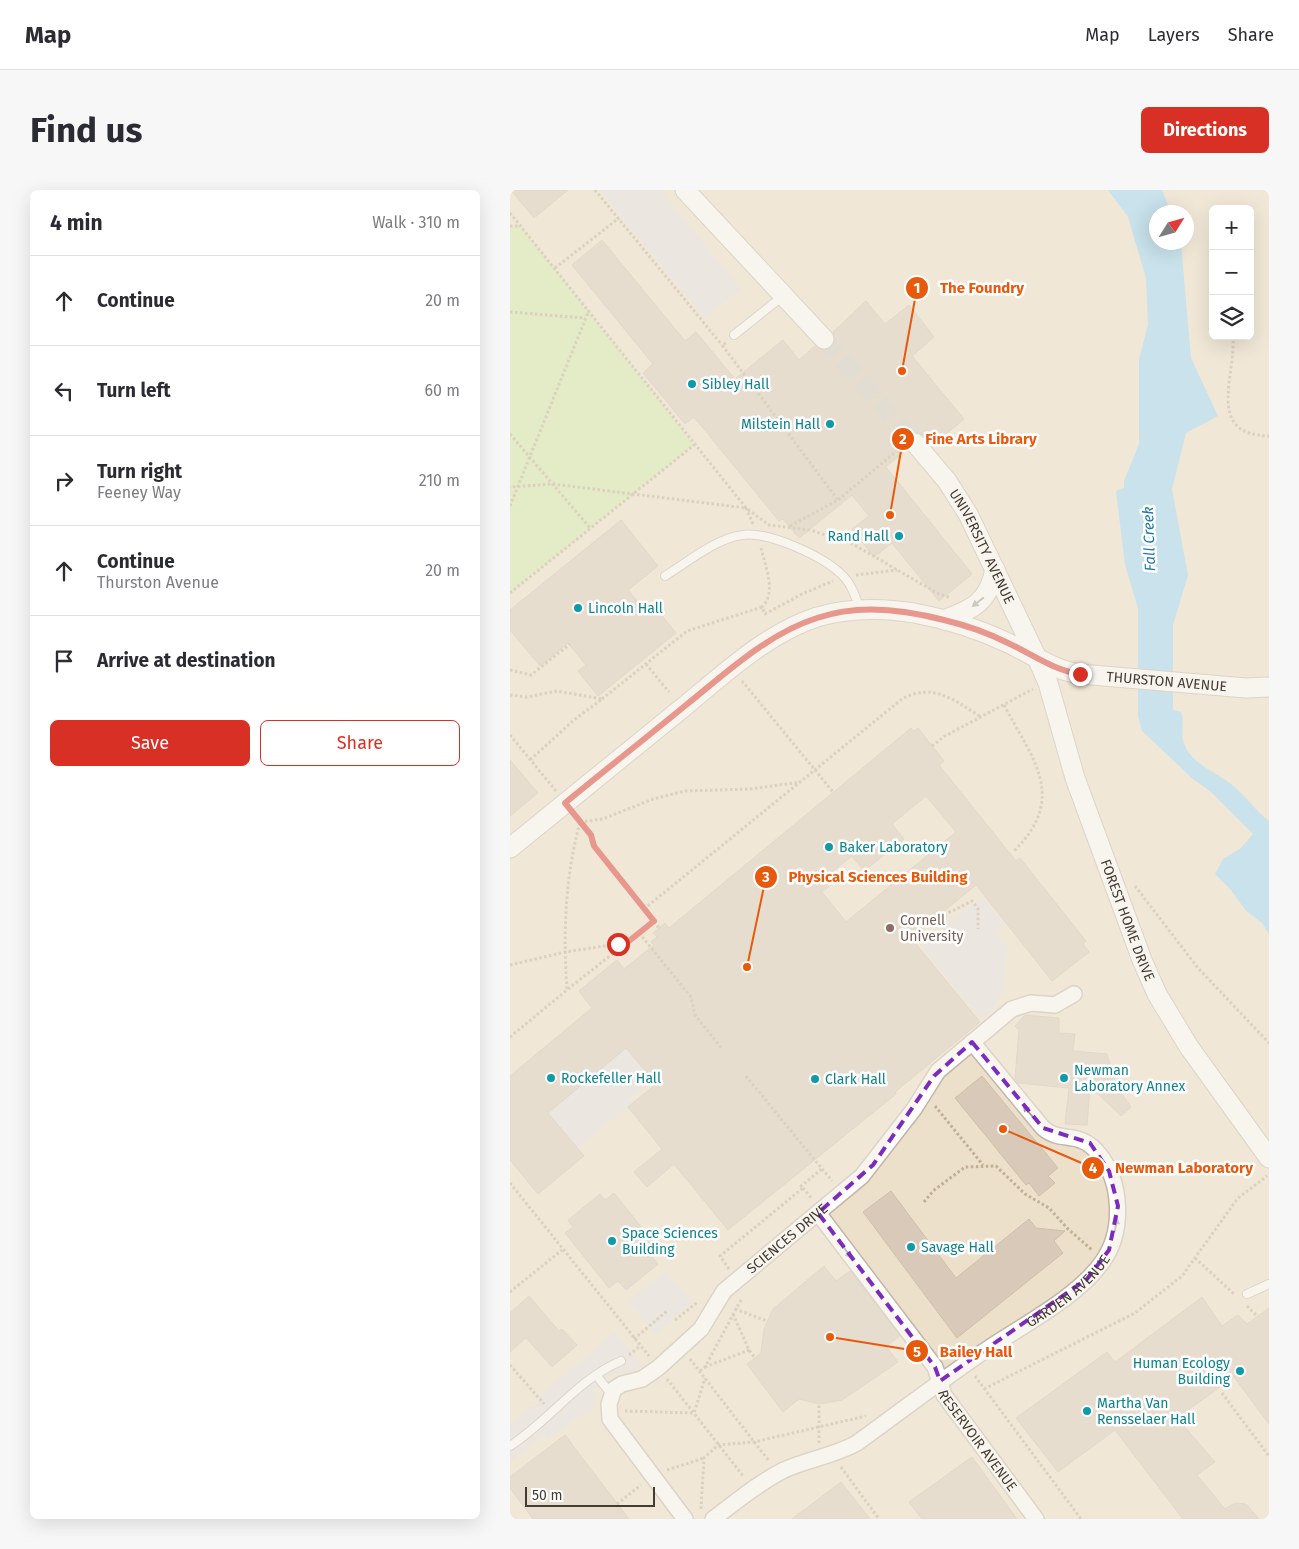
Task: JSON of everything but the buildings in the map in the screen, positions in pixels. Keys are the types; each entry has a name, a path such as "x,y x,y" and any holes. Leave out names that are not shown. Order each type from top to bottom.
{"street":[{"path":"685,190 824,340"},
{"name":"UNIVERSITY AVENUE","path":"909,444 958,496 1037,658"},
{"path":"944,620 960,614 982,601 992,584 995,570"},
{"name":"THURSTON AVENUE","path":"510,848 732,668 767,642 816,618 860,610 903,612 944,620 1006,642 1065,672 1151,681 1268,687"},
{"name":"FOREST HOME DRIVE","path":"1037,658 1048,683 1075,778 1142,960 1157,994 1269,1167"},
{"name":"SCIENCES DRIVE","path":"611,1394 618,1386 642,1379 665,1362 701,1329 724,1292 818,1214 873,1165 926,1093 938,1071 1012,1009 1031,1003 1055,1005 1074,994"},
{"name":"GARDEN AVENUE","path":"707,1517 783,1470 844,1451 857,1443 940,1381 1060,1300 1087,1279 1104,1260 1113,1241 1118,1206 1109,1171 1101,1156 1084,1140 1054,1134 1043,1128 972,1042"},
{"name":"RESERVOIR AVENUE","path":"818,1214 935,1367 944,1395 1036,1519"},
{"path":"611,1394 609,1413 613,1424 685,1519"}],"lane":[{"path":"734,335 783,296"},
{"path":"665,576 723,541 742,535 758,535 809,553 834,567 848,582 860,610"},
{"path":"1247,1294 1269,1284"},
{"path":"510,1446 603,1369 621,1361"},
{"path":"596,1375 611,1394"}],"path":[{"path":"595,190 722,345 838,500"},
{"path":"510,213 746,508 769,525 789,527 837,537 937,593 957,598"},
{"path":"555,268 619,218"},
{"path":"510,226 521,226"},
{"path":"510,506 589,310"},
{"path":"510,312 585,318"},
{"path":"722,345 734,335"},
{"path":"1234,340 1234,352 1227,394 1229,414 1238,430 1254,436 1269,436"},
{"path":"510,434 590,528"},
{"path":"789,527 838,500 909,444"},
{"path":"511,591 694,445"},
{"path":"510,487 552,484 746,508"},
{"path":"746,508 755,529"},
{"path":"530,760 574,720 687,631 762,607 768,596 769,587 760,541"},
{"path":"851,576 898,570"},
{"path":"762,607 765,614 802,594 838,579"},
{"path":"510,670 531,675 570,644"},
{"path":"646,664 669,692"},
{"path":"932,746 1031,690"},
{"path":"510,695 526,697 557,691 602,699"},
{"path":"644,909 902,699 917,692 936,692 981,717"},
{"path":"753,693 833,792"},
{"path":"1004,705 1040,774 1043,793 1043,804 1036,823 1014,851"},
{"path":"510,735 591,835 594,846 659,928"},
{"path":"580,822 603,819 653,799 685,790 750,789 801,782"},
{"path":"568,990 565,952 570,871 580,822"},
{"path":"1132,882 1198,968 1269,1043"},
{"path":"944,915 972,901 978,909 978,930"},
{"path":"510,1037 654,921"},
{"path":"639,933 691,998 695,1015 722,1049"},
{"path":"510,966 565,952 618,944 624,945"},
{"path":"746,1076 842,1193"},
{"path":"926,1093 983,1165"},
{"path":"924,1202 933,1191 964,1167 996,1166 1025,1194 1049,1208 1068,1229 1104,1260"},
{"path":"984,1389 1135,1313 1182,1276 1238,1198 1269,1167"},
{"path":"724,1276 730,1269 720,1256 803,1188 801,1186 822,1169"},
{"path":"510,1183 562,1250 652,1359"},
{"path":"510,1292 562,1250"},
{"path":"1195,1258 1216,1277"},
{"path":"675,1320 703,1297"},
{"path":"736,1309 767,1321"},
{"path":"634,1339 667,1311"},
{"path":"733,1314 749,1350 755,1358"},
{"path":"705,1367 749,1350"},
{"path":"690,1358 770,1462"},
{"path":"966,1364 1081,1519"},
{"path":"510,1365 552,1413"},
{"path":"665,1377 746,1480"},
{"path":"694,1413 705,1378"},
{"path":"1222,1394 1269,1456"},
{"path":"819,1404 818,1445 830,1455 879,1519"},
{"path":"624,1411 694,1413"},
{"path":"667,1470 704,1458 718,1445 754,1442 871,1415"},
{"path":"704,1458 707,1517"},
{"path":"617,1504 637,1489"}],"highlighted area":[{"path":"972,1042 1043,1128 1090,1143 1109,1171 1118,1206 1109,1250 1087,1279 940,1381 935,1367 818,1213 873,1165 934,1076"}],"shaded area":[{"name":"Cornell University","path":"510,190 1269,190 1269,1519 510,1519"},
{"path":"599,190 644,190 646,193 650,190 660,190 741,289 705,318"},
{"path":"982,896 1005,924 995,933 1008,948 1002,993 992,1011 981,1019 925,951 923,945"},
{"path":"626,1048 652,1080 629,1099 632,1103 577,1148 548,1113"},
{"path":"666,1270 692,1303 655,1334 628,1301"},
{"path":"615,1332 642,1366 632,1372 614,1374 604,1380 596,1388 592,1412 583,1413 548,1440 544,1436 510,1462 510,1425 538,1402 536,1399"}],"green space":[{"path":"510,226 521,226 694,445 510,593"}],"water":[{"name":"Fall Creek","path":"1108,190 1162,190 1168,205 1149,205 1149,250 1182,250 1191,358 1218,416 1186,433 1172,489 1188,575 1173,625 1173,710 1181,712 1184,743 1193,758 1232,785 1269,821 1269,934 1262,923 1246,911 1231,890 1215,874 1223,859 1240,849 1253,834 1211,792 1193,779 1142,731 1138,716 1138,608 1125,565 1116,491 1124,488 1124,481 1139,444 1139,359 1148,325 1146,278 1128,217"}],"tunnel":[{"path":"824,339 915,443"}],"place":[{"name":"The Foundry","path":"902,371"},
{"name":"Sibley Hall","path":"692,384"},
{"name":"Milstein Hall","path":"830,424"},
{"name":"Fine Arts Library","path":"890,515"},
{"name":"Rand Hall","path":"899,536"},
{"name":"Lincoln Hall","path":"578,608"},
{"name":"Baker Laboratory","path":"829,847"},
{"name":"Cornell University","path":"890,928"},
{"name":"Physical Sciences Building","path":"747,967"},
{"name":"Rockefeller Hall","path":"551,1078"},
{"name":"Newman Laboratory Annex","path":"1064,1078"},
{"name":"Clark Hall","path":"815,1079"},
{"name":"Newman Laboratory","path":"1003,1129"},
{"name":"Space Sciences Building","path":"612,1241"},
{"name":"Savage Hall","path":"911,1247"},
{"name":"Bailey Hall","path":"830,1337"},
{"name":"Human Ecology Building","path":"1240,1371"},
{"name":"Martha Van Rensselaer Hall","path":"1087,1411"}],"route":[{"path":"618,944 624,945 654,921 594,846 591,835 565,803 767,642 802,623 823,616 860,610 891,610 914,613 965,626 1006,642 1060,670 1080,674"}]}
